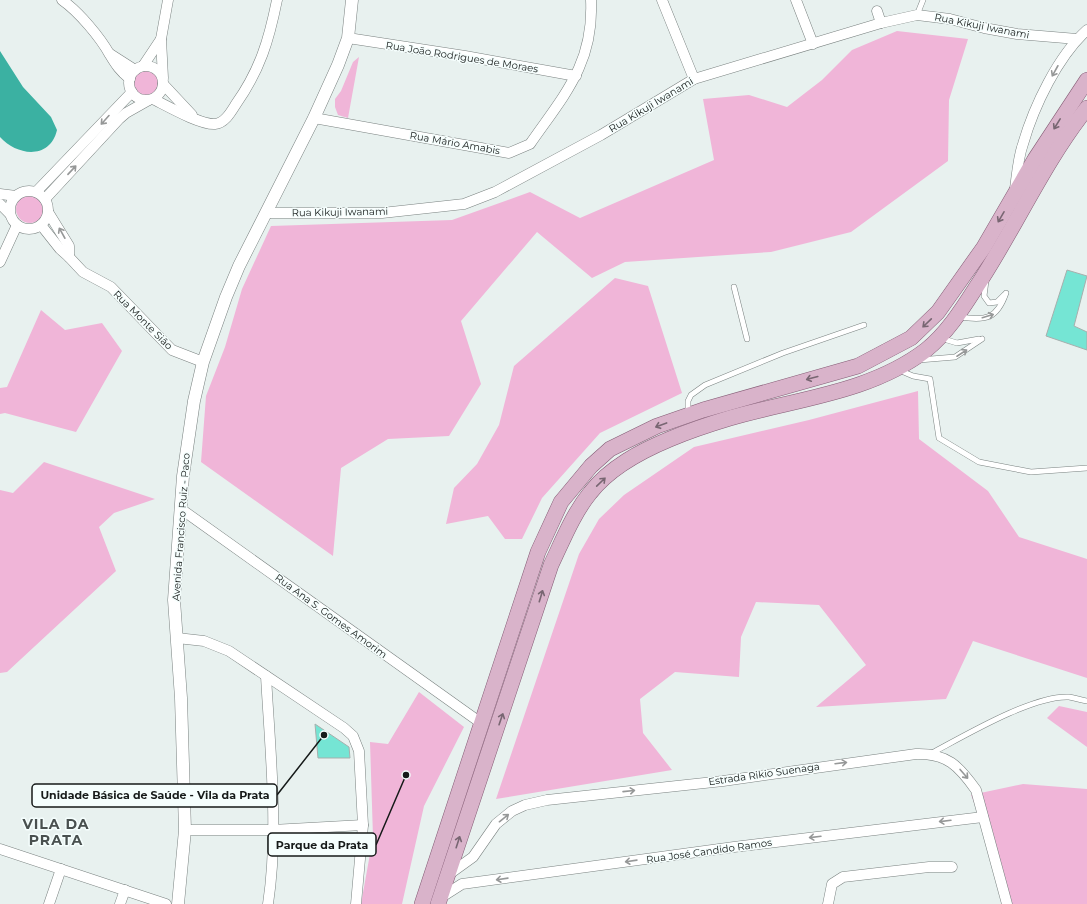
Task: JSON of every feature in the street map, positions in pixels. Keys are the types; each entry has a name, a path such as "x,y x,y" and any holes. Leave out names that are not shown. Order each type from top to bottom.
{"main road":[{"path":"424,899 480,723 538,552 561,502 591,466 610,449 657,426 858,366 911,338 938,312 984,247 1061,118 1087,80"},
{"path":"439,901 551,565 566,532 590,492 624,462 664,441 730,418 850,387 896,369 927,349 957,317 989,268 1054,157 1087,108"}],"street":[{"path":"62,0 85,23 110,54 136,72 156,69 163,81 182,105 198,120"},
{"path":"45,199 126,113 160,93 163,81 161,39 168,0"},
{"path":"161,39 136,72 129,86 132,92 141,99 151,99 198,120 216,124 223,121 251,84 262,60 270,34 277,0"},
{"name":"Avenida Francisco Ruiz - Paco","path":"178,904 185,830 181,698 174,600 187,444 203,362 226,297 314,118 348,38 352,0"},
{"name":"Rua Mário Amabis","path":"314,118 509,153 530,144 576,76 584,59 590,38 591,0"},
{"path":"662,0 694,79"},
{"path":"796,0 814,44"},
{"path":"877,11 881,23"},
{"name":"Rua Kikuji Iwanami","path":"266,213 382,213 464,204 495,192 601,134 694,79 881,23 918,15 950,19 984,28 1017,34 1077,39"},
{"path":"1014,195 1022,145 1030,123 1062,60 1077,39 1087,30"},
{"name":"Rua João Rodrigues de Moraes","path":"348,38 465,56 576,76"},
{"path":"36,192 132,92"},
{"path":"0,204 10,214 16,225 21,228 31,229 45,222 48,212 45,199 36,192 26,191 16,196 11,204 10,214"},
{"path":"0,194 16,196"},
{"name":"Rua Monte Sião","path":"48,212 69,246 70,257"},
{"path":"0,262 16,225"},
{"name":"Rua Monte Sião","path":"41,225 60,249 70,257 83,272 111,287 172,350 203,362"},
{"name":"Rua Ana S. Gomes Amorim","path":"181,509 480,723"},
{"path":"177,638 204,641 216,645 266,676 344,728 353,736 359,751 363,825 356,904"},
{"path":"266,676 273,796 272,881 268,904"},
{"path":"932,753 955,765 965,775 976,790 1007,904"},
{"name":"Estrada Rikio Suenaga","path":"448,875 473,857 496,824 512,811 525,805 547,800 723,781 811,767 932,753"},
{"name":"Rua José Candido Ramos","path":"439,901 462,884 726,848 983,817"},
{"path":"185,830 272,830 363,825"},
{"path":"0,849 166,904"},
{"path":"828,904 832,884 842,877 929,867 952,867"},
{"path":"49,904 61,869"},
{"path":"120,904 125,890"},
{"path":"424,899 439,901"}],"lane":[{"path":"918,15 923,0"},
{"path":"957,317 981,318 992,316 1001,308 1006,293 993,304 989,303 984,296 989,268"},
{"path":"734,287 747,339"},
{"path":"688,416 688,400 691,395 705,385 783,353 864,325"},
{"path":"910,360 936,360 955,357 982,339 952,343 944,336 944,332"},
{"path":"896,369 912,376 930,379 939,438 979,462 1030,472 1087,468"},
{"path":"932,753 979,727 1033,704 1048,699 1068,697 1087,701"}],"shaded area":[{"path":"897,31 968,39 949,100 948,161 851,232 771,252 625,262 592,278 537,232 461,321 481,384 449,436 388,439 341,468 333,556 201,462 206,396 225,347 242,289 271,226 452,220 530,192 580,218 714,160 703,99 749,95 787,107 822,80 852,50"},
{"path":"0,51 23,87 51,117 57,130 53,140 48,146 40,150 32,152 24,151 15,148 0,137"},
{"path":"359,57 348,118 338,115 335,107 335,99 341,91 353,62"},
{"path":"146,70 156,74 160,84 156,94 146,98 136,94 132,84 136,74"},
{"path":"30,195 40,199 44,209 40,219 30,223 20,219 16,209 20,199"},
{"path":"615,278 648,286 682,393 600,433 542,498 522,539 505,539 488,516 446,524 454,488 477,464 499,425 514,366"},
{"path":"41,310 65,330 102,323 122,351 76,432 5,413 0,414 0,388 7,387"},
{"path":"918,391 919,439 988,491 1019,537 1087,559 1087,678 973,641 946,699 816,707 866,665 819,605 756,602 741,637 739,677 675,672 640,699 643,733 672,770 496,799 579,554 599,519 624,495 694,447 809,420"},
{"path":"44,462 155,499 114,513 99,527 116,571 7,672 0,673 0,490 13,493"},
{"path":"419,692 464,727 424,806 402,904 361,904 373,837 370,742 388,744"},
{"path":"1059,706 1087,712 1087,747 1047,718"},
{"path":"1023,784 1087,789 1087,904 1002,904 979,815 971,795"}],"building":[{"path":"1067,270 1087,276 1074,326 1087,332 1087,350 1046,336"},
{"path":"315,724 349,747 350,758 318,758"}],"place":[{"name":"Unidade Básica de Saúde - Vila da Prata","path":"324,735"},
{"name":"Parque da Prata","path":"406,775"}],"district":[{"name":"VILA DA PRATA","path":"56,832"}]}
